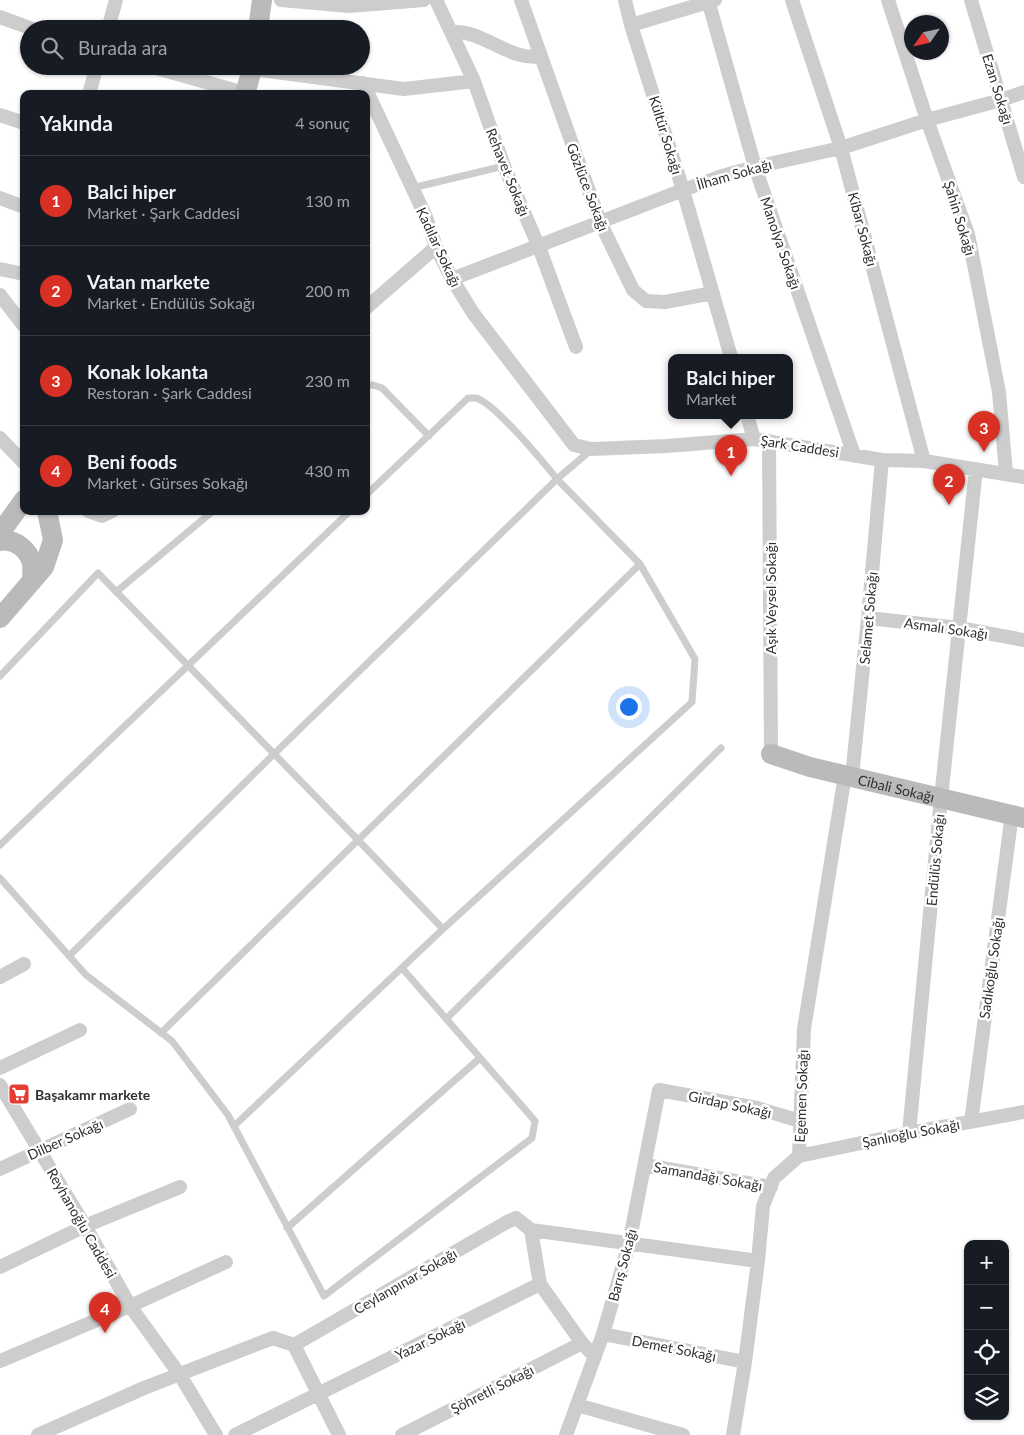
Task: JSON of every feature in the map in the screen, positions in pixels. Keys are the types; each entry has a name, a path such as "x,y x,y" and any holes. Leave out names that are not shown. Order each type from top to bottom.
{"street":[{"path":"110,20 116,0"},
{"path":"259,20 262,0"},
{"path":"281,0 348,6 424,0"},
{"name":"Rehavet Sokağı","path":"436,0 474,81 504,166 538,246 576,347"},
{"name":"Gözlüce Sokağı","path":"521,0 600,222 633,290 646,301 665,302 714,293"},
{"name":"Kültür Sokağı","path":"625,0 714,293 730,354"},
{"path":"632,25 711,0"},
{"name":"Manolya Sokağı","path":"711,0 755,166 854,455"},
{"name":"Kibar Sokağı","path":"792,0 841,148 924,461"},
{"name":"Şahin Sokağı","path":"888,0 927,120 968,234 999,392 1006,473"},
{"name":"Ezan Sokağı","path":"972,0 1024,177"},
{"path":"0,17 20,24"},
{"path":"451,32 472,35 522,56 541,56"},
{"path":"90,90 94,75"},
{"path":"181,75 235,90"},
{"path":"247,90 250,75"},
{"path":"308,75 404,89 474,81"},
{"name":"Kadılar Sokağı","path":"363,83 366,90"},
{"name":"İlham Sokağı","path":"452,279 683,190 755,166 841,148 927,120 1024,92"},
{"name":"Kadılar Sokağı","path":"370,98 426,218 436,248 452,279 473,313 574,445"},
{"path":"0,115 20,122"},
{"path":"0,198 20,206"},
{"path":"370,303 436,248"},
{"path":"0,269 20,273"},
{"path":"0,295 20,321"},
{"path":"748,419 754,439"},
{"path":"0,438 20,459"},
{"name":"Şark Caddesi","path":"574,445 591,450 754,439 882,460 924,461 1024,477"},
{"name":"Aşık Veysel Sokağı","path":"768,441 771,754"},
{"name":"Selamet Sokağı","path":"848,776 868,618 882,460"},
{"name":"Endülüs Sokağı","path":"910,1133 941,798 976,469"},
{"path":"0,532 20,505"},
{"path":"0,618 44,567 52,540 49,515"},
{"path":"0,541 12,541 25,549 32,564 32,581"},
{"name":"Asmalı Sokağı","path":"868,618 959,628 1024,640"},
{"name":"Cibali Sokağı","path":"771,754 810,767 1018,816"},
{"name":"Egemen Sokağı","path":"733,1435 745,1362 763,1206 774,1178 799,1156 804,1029 848,776"},
{"name":"Sadıkoğlu Sokağı","path":"971,1122 1018,816"},
{"path":"0,977 24,964"},
{"path":"0,1068 80,1030"},
{"name":"Reyhanoğlu Caddesi","path":"0,1085 85,1226 130,1306 180,1375 216,1435"},
{"name":"Girdap Sokağı","path":"659,1090 757,1108 800,1121"},
{"name":"Barış Sokağı","path":"566,1435 603,1334 629,1244 659,1090"},
{"name":"Dilber Sokağı","path":"0,1169 130,1110"},
{"name":"Şanlıoğlu Sokağı","path":"799,1156 1024,1112"},
{"name":"Samandağı Sokağı","path":"645,1165 771,1187"},
{"path":"0,1267 85,1226 180,1187"},
{"name":"Ceylanpınar Sokağı","path":"294,1345 507,1222 516,1218 530,1230"},
{"path":"595,1357 582,1343 540,1284 530,1230 758,1261"},
{"path":"0,1361 130,1306 226,1262"},
{"name":"Yazar Sokağı","path":"234,1435 540,1284"},
{"name":"Demet Sokağı","path":"603,1334 745,1362"},
{"path":"38,1435 144,1388 273,1338 294,1345 340,1435"},
{"name":"Şöhretli Sokağı","path":"402,1435 582,1343"},
{"path":"577,1405 683,1435"}],"lane":[{"path":"412,188 504,166"},
{"path":"370,385 382,388 428,436"},
{"path":"234,1126 443,929 692,702 695,658 640,564 557,479 504,420 477,398 468,398 370,491"},
{"path":"69,956 557,479 591,450"},
{"path":"116,592 208,515"},
{"path":"0,845 346,515"},
{"path":"161,1033 640,564"},
{"path":"0,676 98,573 443,929"},
{"path":"446,1019 721,748"},
{"path":"0,878 86,975 172,1041 228,1115 324,1296 532,1138 535,1120 402,968"},
{"path":"287,1228 480,1058"}],"place":[{"name":"Konak lokanta","path":"984,452"},
{"name":"Balci hiper","path":"731,476"},
{"name":"Vatan markete","path":"949,505"},
{"name":"Başakamr markete","path":"19,1094"},
{"name":"Beni foods","path":"105,1333"}]}
